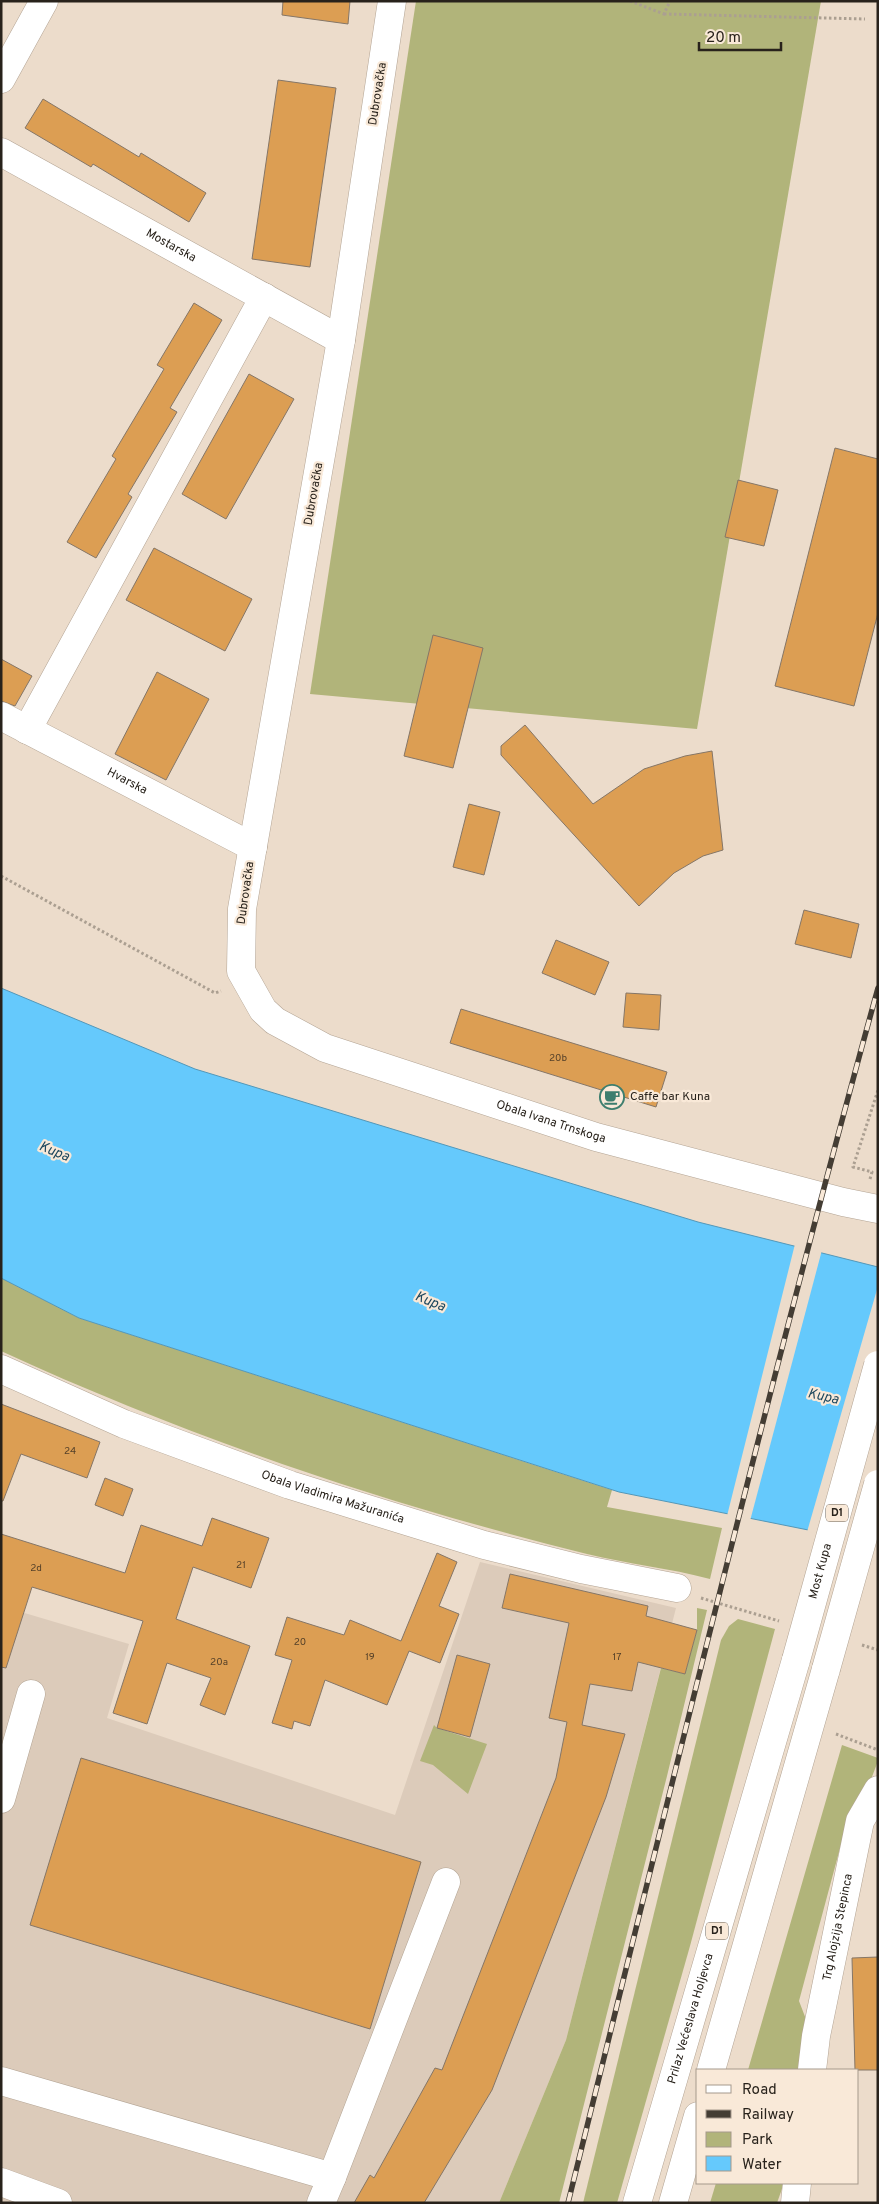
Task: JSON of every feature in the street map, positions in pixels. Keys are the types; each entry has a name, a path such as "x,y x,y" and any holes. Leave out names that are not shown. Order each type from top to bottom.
{"main road":[{"path":"1,79 44,1"},
{"name":"Dubrovačka","path":"248,985 241,971 242,910 341,340 392,1"},
{"name":"Mostarska","path":"1,152 341,340"},
{"path":"27,730 264,297"},
{"name":"Hvarska","path":"1,716 253,847"},
{"name":"Obala Ivana Trnskoga","path":"248,985 263,1010 275,1021 325,1048 596,1137 843,1202 878,1209"},
{"name":"Most Kupa","path":"796,1660 878,1365"},
{"name":"Obala Vladimira Mažuranića","path":"1,1370 124,1424 290,1485 484,1545 687,1593"},
{"name":"D1","path":"711,2069 878,1484"},
{"name":"Prilaz Većeslava Holjevca","path":"637,2203 796,1660"},
{"path":"1,1799 32,1694"},
{"name":"Trg Alojzija Stepinca","path":"812,2069 816,2036 860,1821 878,1790"},
{"path":"321,2203 446,1882"},
{"path":"1,2081 332,2177"},
{"path":"673,2203 696,2123"},
{"path":"1,2182 57,2203"},
{"path":"795,2203 798,2184"}],"path":[{"path":"630,1 664,14 865,19"},
{"path":"664,14 670,1"},
{"path":"1,876 215,993 248,985"},
{"path":"870,1180 872,1172 854,1167 877,1092"},
{"path":"687,1593 777,1620"},
{"path":"836,1734 878,1750"}],"shaded area":[{"path":"480,1562 676,1608 566,2040 499,2203 1,2203 1,1606 129,1644 107,1718 395,1815"}],"green space":[{"path":"416,1 821,1 697,729 310,694"},
{"path":"1,1278 79,1318 612,1490 607,1507 722,1528 710,1579 587,1554 363,1491 216,1440 72,1383 1,1351"},
{"path":"697,1608 707,1610 559,2203 499,2203 566,2040 661,1668 685,1674 697,1630"},
{"path":"738,1619 775,1629 690,1946 617,2203 583,2203 721,1640 729,1626"},
{"path":"434,1725 437,1728 487,1744 468,1794 433,1765 420,1761"},
{"path":"842,1745 878,1758 878,1761 859,1811 850,1811 799,2001 809,2027 802,2069 748,2069"},
{"path":"716,2184 784,2184 777,2203 710,2203"}],"water":[{"name":"Kupa","path":"1,988 195,1069 698,1222 878,1267 878,1544 619,1492 79,1318 1,1278"}],"pier":[{"path":"795,1244 822,1250 750,1521 727,1516"},
{"path":"878,1286 878,1546 807,1532"}],"building":[{"path":"283,1 350,1 348,24 282,15"},
{"path":"278,80 336,88 310,267 252,259"},
{"path":"43,99 139,157 141,153 206,193 189,222 93,164 91,167 25,128"},
{"path":"194,303 222,320 170,408 177,412 128,494 132,497 96,558 67,542 116,459 112,456 164,369 157,365"},
{"path":"249,374 294,399 226,519 182,494"},
{"path":"835,448 878,459 878,613 854,706 775,686"},
{"path":"738,480 778,490 764,546 725,537"},
{"path":"154,548 252,599 225,651 126,600"},
{"path":"433,635 483,648 453,768 404,756"},
{"path":"1,659 32,676 15,706 1,701"},
{"path":"157,672 209,699 166,780 115,754"},
{"path":"525,725 593,804 644,769 685,756 712,751 723,850 703,856 674,873 639,906 501,755 501,746"},
{"path":"469,804 500,812 484,875 453,867"},
{"path":"804,910 859,924 851,958 795,944"},
{"path":"556,940 609,962 595,995 542,973"},
{"path":"626,993 661,995 659,1030 623,1027"},
{"path":"461,1009 667,1072 656,1107 450,1043"},
{"path":"1,1404 100,1442 87,1478 21,1454 3,1501 1,1501"},
{"path":"105,1478 133,1489 123,1516 95,1505"},
{"path":"212,1518 269,1538 251,1588 193,1567 176,1619 250,1646 225,1715 200,1705 211,1678 167,1663 147,1724 113,1713 143,1621 32,1587 6,1668 1,1667 1,1534 125,1573 141,1525 202,1546"},
{"path":"437,1553 457,1562 439,1606 459,1614 440,1663 409,1651 387,1705 325,1680 310,1726 294,1721 292,1729 272,1723 292,1660 275,1655 287,1617 344,1635 350,1620 401,1641"},
{"path":"510,1574 648,1606 646,1616 697,1630 685,1674 638,1662 632,1691 590,1684 582,1725 625,1734 606,1797 492,2090 424,2203 354,2203 370,2175 374,2178 435,2068 442,2070 556,1778 567,1722 549,1718 569,1623 502,1608"},
{"path":"457,1655 490,1664 470,1737 437,1728"},
{"path":"81,1758 421,1862 370,2029 30,1925"},
{"path":"878,1957 878,2070 855,2069 852,1958"}],"railway":[{"path":"568,2203 758,1442 878,988"}],"place":[{"name":"Caffe bar Kuna","path":"612,1097"}]}
